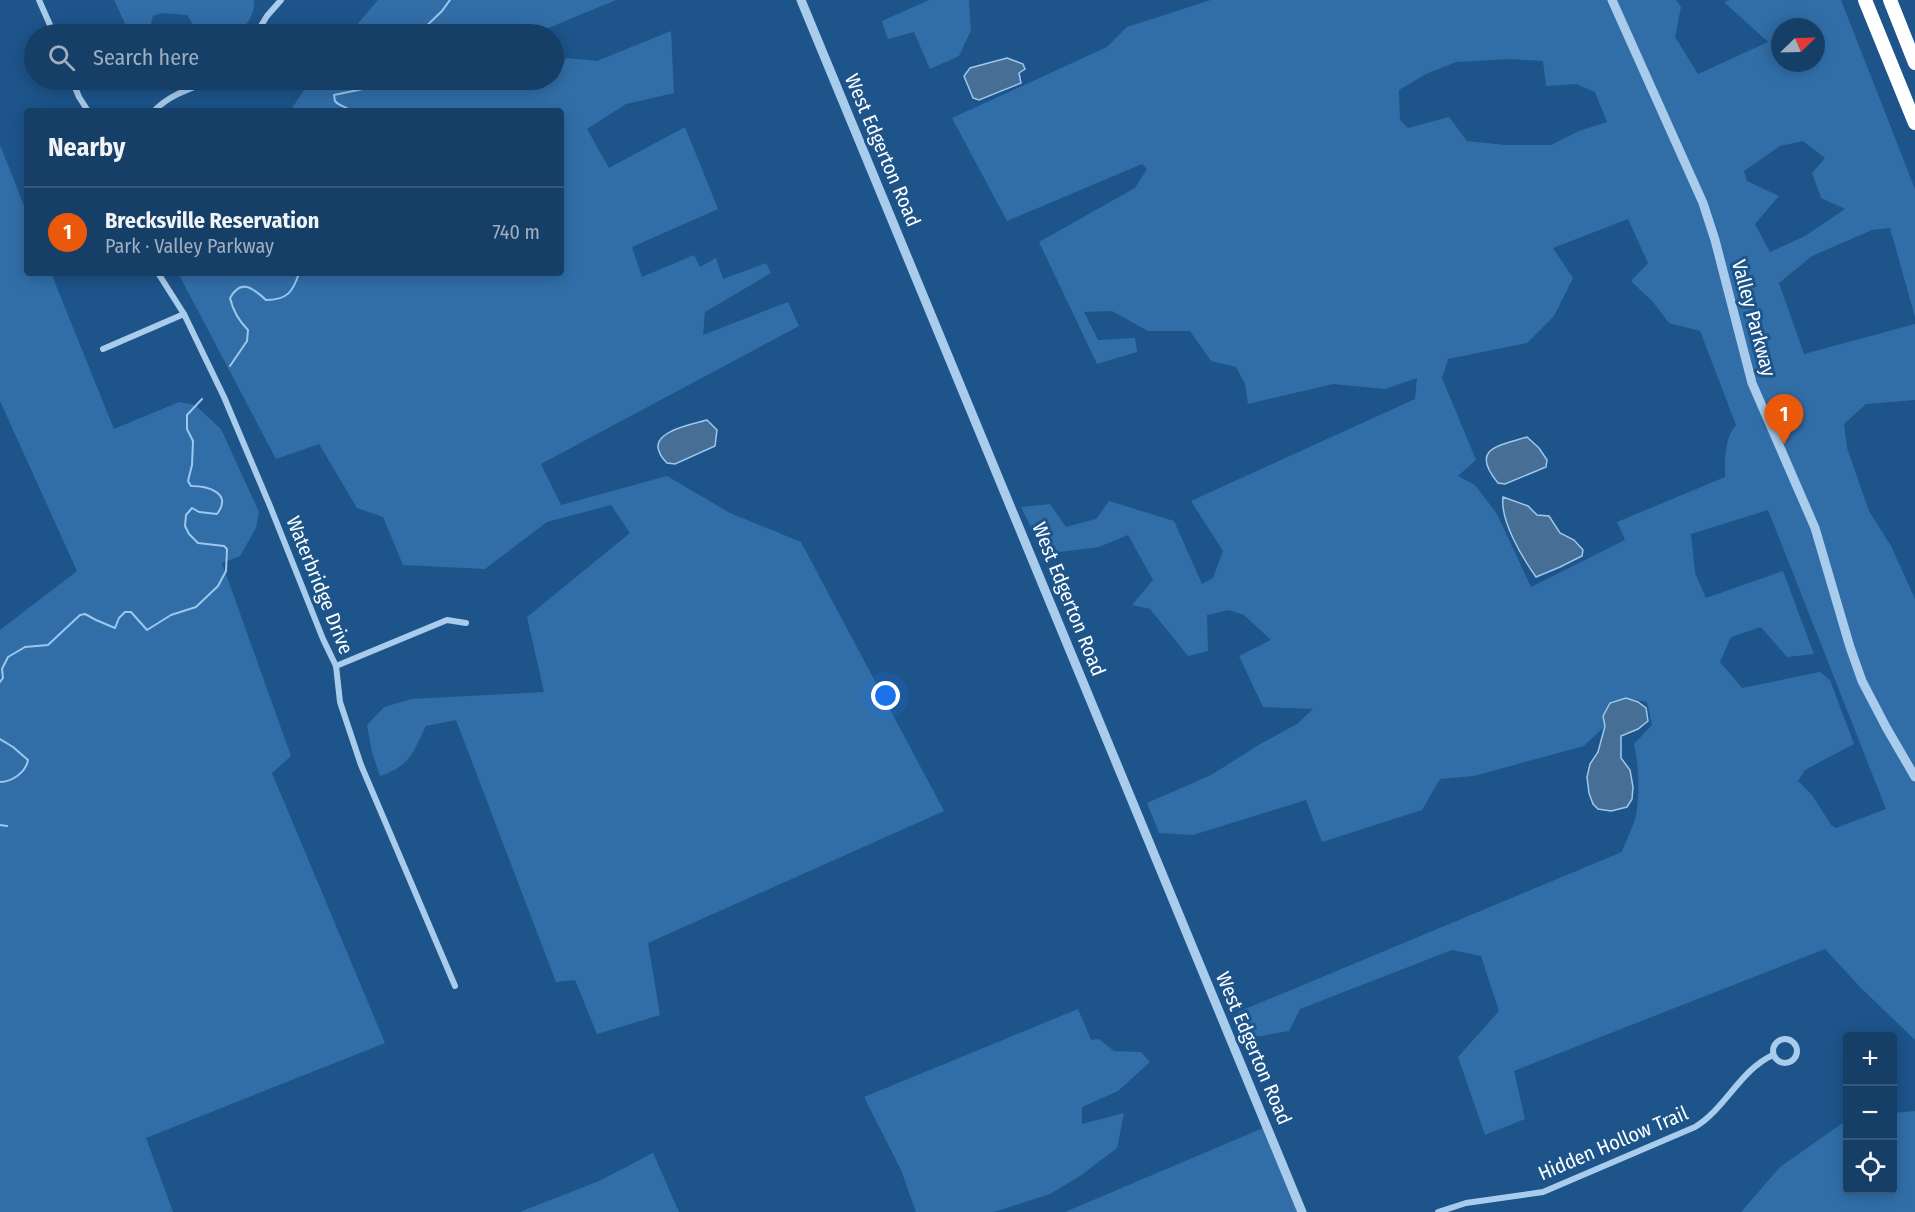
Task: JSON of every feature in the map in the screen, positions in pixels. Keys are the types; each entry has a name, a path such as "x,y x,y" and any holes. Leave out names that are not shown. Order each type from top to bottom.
{"highway":[{"path":"1865,0 1915,123"},
{"path":"1890,0 1915,63"}],"street":[{"path":"39,0 50,24"},
{"path":"262,24 281,0"},
{"name":"West Edgerton Road","path":"801,0 1302,1212"},
{"name":"Valley Parkway","path":"1612,0 1703,203 1715,240 1752,383 1815,528 1862,681 1915,777"},
{"path":"76,90 86,108"},
{"path":"157,108 186,90"},
{"name":"Waterbridge Drive","path":"160,276 184,314 270,506 336,666 340,702 361,765 455,986"},
{"path":"104,349 184,314"},
{"path":"336,666 447,620 466,623"},
{"name":"Hidden Hollow Trail","path":"1438,1212 1466,1203 1543,1192 1695,1127 1712,1115 1756,1065 1773,1055"}],"shaded area":[{"path":"114,0 254,0 253,10 246,24 193,24 187,15 162,13 153,16 151,24 125,24"},
{"path":"378,0 616,0 558,24 358,24"},
{"path":"929,0 969,0 971,30 959,56 930,69 914,32 888,39 882,21"},
{"path":"1211,0 1676,0 1681,7 1675,37 1698,74 1768,42 1724,2 1730,0 1841,0 1915,189 1915,317 1890,228 1872,230 1812,256 1779,283 1804,354 1915,324 1915,400 1866,404 1844,424 1847,448 1869,511 1891,546 1915,599 1915,1040 1861,988 1825,949 1514,1071 1525,1119 1485,1135 1458,1057 1499,1011 1481,956 1452,950 1300,1009 1289,1031 1248,1038 1238,1012 1622,852 1635,820 1637,807 1638,780 1634,744 1652,725 1647,702 1626,698 1603,716 1605,726 1584,746 1474,776 1440,779 1422,810 1322,842 1306,800 1193,835 1159,833 1147,803 1211,775 1297,724 1313,709 1263,707 1239,656 1271,640 1244,615 1229,610 1207,615 1208,651 1188,656 1150,609 1132,605 1153,580 1128,535 1099,547 1044,554 1021,507 1050,504 1066,527 1096,519 1109,501 1174,521 1202,584 1213,578 1223,551 1191,501 1415,399 1417,378 1385,389 1333,384 1248,404 1245,384 1236,367 1211,361 1190,331 1148,331 1112,311 1084,312 1098,340 1135,338 1137,352 1097,364 1039,242 1135,188 1147,169 1142,164 1007,221 952,118 1107,47 1127,27","holes":["1510,59 1543,61 1546,86 1576,84 1595,92 1607,122 1579,131 1551,145 1505,145 1467,141 1449,117 1408,128 1400,120 1399,90 1426,74 1456,62","1803,141 1825,158 1812,173 1821,198 1845,209 1805,236 1770,252 1755,224 1779,196 1747,181 1744,171 1780,146","1628,219 1648,263 1631,281 1653,302 1669,323 1700,331 1736,425 1727,443 1725,477 1617,522 1625,540 1531,587 1497,514 1475,485 1458,476 1476,460 1442,378 1448,359 1527,343 1554,316 1573,278 1553,248","1768,510 1886,809 1836,828 1831,825 1812,795 1798,781 1805,770 1854,744 1830,680 1820,672 1742,688 1720,662 1731,637 1761,627 1787,657 1814,654 1783,571 1706,598 1695,573 1691,534"]},
{"path":"671,31 674,93 626,104 587,129 609,168 685,127 718,209 632,247 642,277 694,255 700,267 716,258 723,279 766,263 771,273 705,312 703,335 788,302 799,326 541,464 561,505 667,476 730,513 801,542 944,811 648,943 660,1015 597,1034 575,980 556,982 456,720 426,726 404,763 380,776 372,752 367,725 384,707 412,699 544,692 527,617 630,533 611,505 547,522 485,569 403,565 383,517 357,508 319,444 276,459 180,276 564,276 564,108 292,108 304,90 564,90 566,58 597,61"},
{"path":"1007,58 1023,64 1025,69 1019,73 1021,83 979,100 973,98 964,76 970,68"},
{"path":"0,145 24,205 24,276 52,276 114,429 179,402 195,405 221,429 259,512 256,528 240,556 222,563 291,756 272,773 385,1043 146,1138 173,1212 0,1212 0,630 77,571 0,401"},
{"path":"707,420 717,430 715,446 675,464 667,463 659,451 658,444 661,438 684,426"},
{"path":"1527,437 1539,448 1547,460 1546,467 1505,484 1498,483 1486,462 1487,455 1498,446"},
{"path":"1503,497 1528,506 1537,515 1549,516 1560,533 1574,540 1583,550 1582,556 1536,577 1508,528"},
{"path":"1626,698 1646,708 1648,721 1638,729 1621,736 1621,758 1630,770 1633,787 1632,799 1627,807 1611,811 1598,809 1593,804 1589,793 1587,777 1590,764 1598,752 1605,726 1603,716 1610,703"},
{"path":"1078,1009 1091,1040 1099,1039 1114,1051 1141,1052 1150,1062 1118,1091 1082,1107 1082,1124 1124,1113 1117,1148 1080,1176 1050,1194 994,1212 916,1212 901,1170 864,1097"},
{"path":"1915,1111 1915,1212 1741,1212 1780,1167 1843,1123 1843,1194 1897,1194 1897,1113"},
{"path":"1263,1128 1298,1212 1065,1212"},
{"path":"653,1153 679,1212 520,1212 599,1181"}],"waterway":[{"path":"428,24 450,0"},
{"path":"347,108 337,103 334,95 358,90"},
{"path":"230,366 247,341 248,330 233,307 230,298 234,292 238,288 247,287 266,300 273,300 288,294 298,276"},
{"path":"0,682 3,678 2,669 8,657 25,647 48,645 80,615 85,614 115,628 119,618 125,612 131,612 147,630 171,615 196,607 218,586 226,571 227,549 224,546 198,543 185,526 186,515 192,508 199,512 217,514 222,501 220,496 211,489 191,486 188,481 192,465 193,441 187,429 187,415 202,399"},
{"path":"0,739 28,760 18,776 0,782"},
{"path":"0,825 7,826"}],"place":[{"name":"Brecksville Reservation","path":"1784,444"}]}
